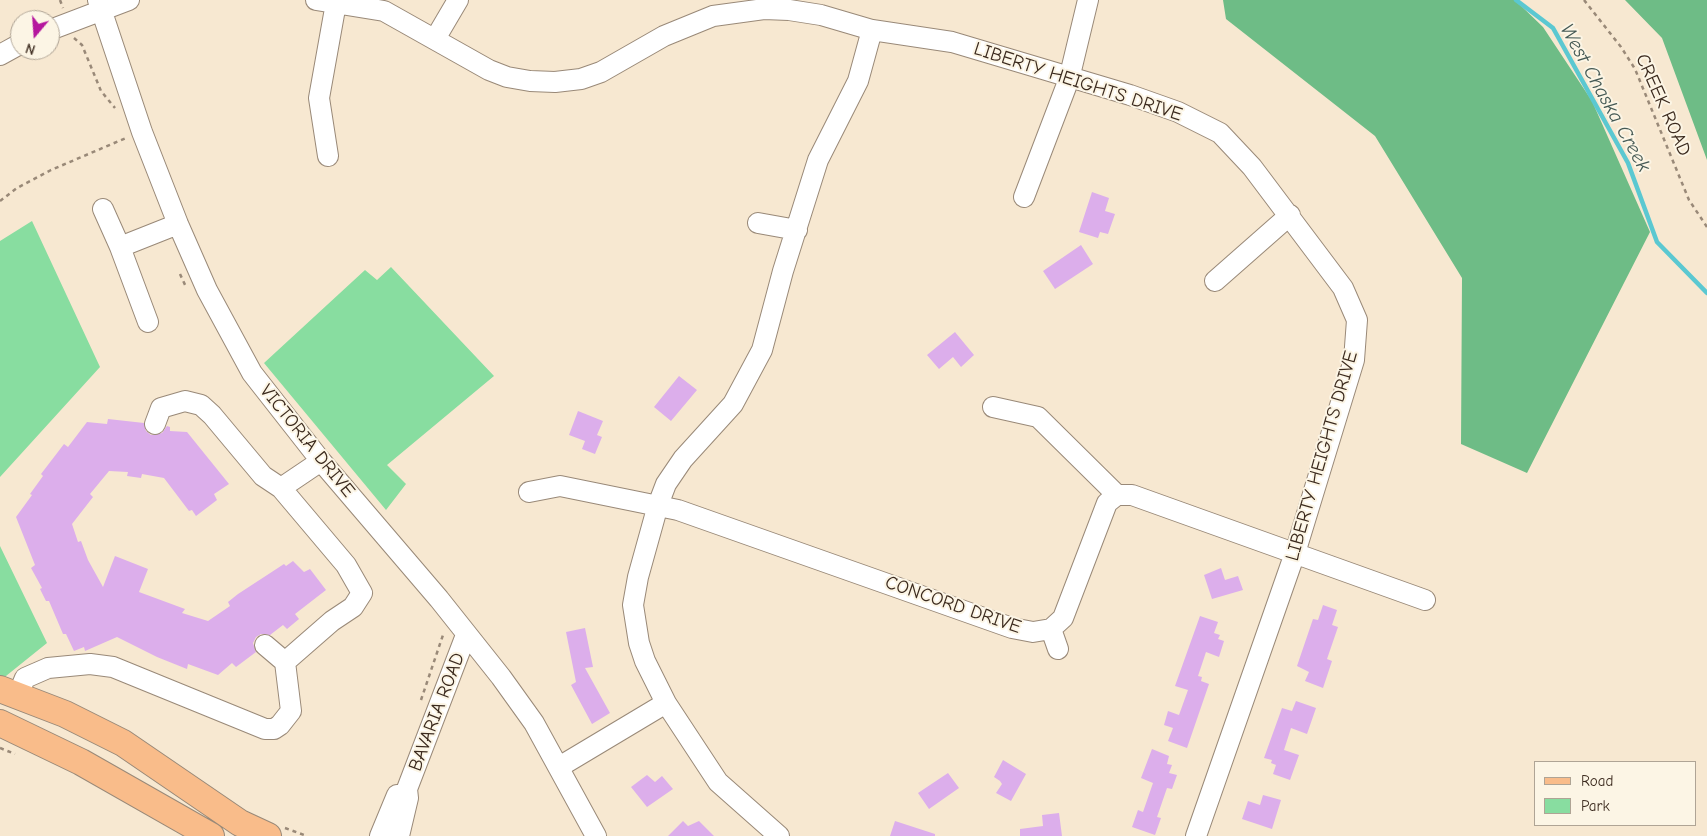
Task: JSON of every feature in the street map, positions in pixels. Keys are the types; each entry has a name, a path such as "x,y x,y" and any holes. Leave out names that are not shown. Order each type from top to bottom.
{"main road":[{"path":"9,692 65,714 122,743 240,822 268,836"},
{"path":"2,728 18,718 68,734 116,756 158,766"},
{"path":"2,728 89,766 211,836"}],"street":[{"path":"60,25 99,5 129,0"},
{"name":"LIBERTY HEIGHTS DRIVE","path":"316,0 384,11 480,66 507,77 530,81 555,82 581,79 601,72 664,36 713,16 789,5 872,30 952,42 1069,79 1130,95 1178,112 1220,134 1252,167 1344,288 1357,320 1354,360 1295,553 1196,836"},
{"path":"435,39 458,0"},
{"path":"1024,197 1069,79 1088,0"},
{"path":"328,156 319,98 336,3"},
{"name":"VICTORIA DRIVE","path":"99,5 142,132 178,224 208,290 252,373 321,460 439,599 500,676 534,722 596,836"},
{"path":"779,836 718,782 666,703 645,661 639,643 633,605 638,577 658,505 666,484 683,459 733,404 762,350 818,160 858,82 872,30"},
{"path":"103,209 120,246 148,322"},
{"path":"1215,281 1290,215"},
{"path":"758,223 797,230"},
{"path":"120,246 178,224"},
{"path":"156,424 161,408 185,401 201,405 212,415 263,476 281,488 346,565 362,593 353,607 332,621 285,662"},
{"path":"993,407 1038,417 1117,495 1132,496 1425,600"},
{"path":"281,488 321,460"},
{"name":"CONCORD DRIVE","path":"529,492 560,486 678,510 1012,628 1033,632 1051,629"},
{"path":"1058,649 1051,629 1063,618 1107,503 1117,495"},
{"name":"BAVARIA ROAD","path":"399,836 408,798 407,789 466,635"},
{"path":"9,692 25,678 48,668 90,664 105,666 265,729 274,729 280,725 290,711 285,662 265,645"},
{"path":"559,767 666,703"},
{"name":"BAVARIA ROAD","path":"380,836 398,793 407,789"}],"path":[{"name":"CREEK ROAD","path":"1584,0 1621,47 1635,69 1689,200 1707,227"},
{"path":"0,201 17,188 51,170 142,132"}],"green space":[{"path":"1223,0 1515,0 1543,27 1592,101 1650,232 1527,473 1461,444 1462,278 1375,136 1226,19"},
{"path":"1625,0 1707,0 1707,160 1662,38"},
{"path":"32,221 100,367 0,477 0,241"},
{"path":"391,267 494,376 387,465 406,484 386,510 264,363 365,270 377,280"},
{"path":"0,546 47,643 1,680 0,680"}],"building":[{"path":"1092,192 1109,198 1105,211 1115,214 1108,234 1100,232 1098,238 1079,232"},
{"path":"1081,245 1093,264 1055,289 1043,271"},
{"path":"955,332 974,355 961,367 953,357 939,369 927,355"},
{"path":"679,376 697,390 671,421 654,407"},
{"path":"578,411 603,421 597,435 602,437 595,454 582,449 585,441 569,435"},
{"path":"108,419 144,423 146,431 151,435 162,433 167,426 170,427 170,431 187,432 229,484 214,494 217,500 196,516 192,510 189,511 164,478 142,474 141,478 127,476 128,472 109,471 90,494 93,497 72,524 78,542 81,541 88,560 103,587 115,556 148,569 139,592 185,609 182,613 208,621 230,606 228,602 238,594 284,564 286,566 293,561 304,572 310,569 326,590 295,614 299,619 287,629 283,625 270,635 261,634 256,637 253,643 256,652 236,667 232,663 218,675 188,664 187,669 157,657 117,637 85,651 84,647 74,651 66,634 63,634 49,601 46,601 40,589 42,588 31,568 35,565 16,517 32,495 30,494 43,476 41,474 64,444 68,447 87,422 107,424"},
{"path":"1221,568 1225,580 1238,576 1243,590 1212,599 1204,575"},
{"path":"1323,605 1337,610 1332,625 1338,627 1327,659 1332,661 1323,688 1305,681 1309,672 1297,666 1313,619 1318,620"},
{"path":"1200,616 1218,622 1214,633 1220,635 1218,639 1224,641 1219,657 1206,652 1198,676 1202,677 1201,681 1209,684 1187,748 1168,741 1173,728 1164,725 1168,711 1179,715 1188,690 1175,686"},
{"path":"585,628 593,667 585,668 610,713 592,724 571,685 576,682 566,632"},
{"path":"1296,701 1316,708 1307,734 1291,728 1284,750 1299,755 1290,780 1273,774 1276,765 1271,763 1272,760 1264,758 1282,708 1292,711"},
{"path":"1152,749 1169,756 1167,764 1172,765 1169,773 1177,775 1172,789 1167,788 1157,817 1161,818 1155,835 1132,827 1138,810 1143,812 1153,783 1141,778"},
{"path":"1003,760 1026,774 1011,801 996,793 1002,784 994,777"},
{"path":"948,773 959,788 929,809 918,793"},
{"path":"647,775 655,782 662,776 673,789 647,807 631,787"},
{"path":"1263,795 1281,800 1272,829 1242,819 1248,801 1260,805"},
{"path":"1059,813 1062,836 1020,836 1020,829 1043,826 1042,815"},
{"path":"683,821 688,826 699,821 714,836 668,836"},
{"path":"895,821 935,834 935,836 890,836"}],"waterway":[{"name":"West Chaska Creek","path":"1516,0 1553,28 1628,163 1657,242 1707,293"}]}
